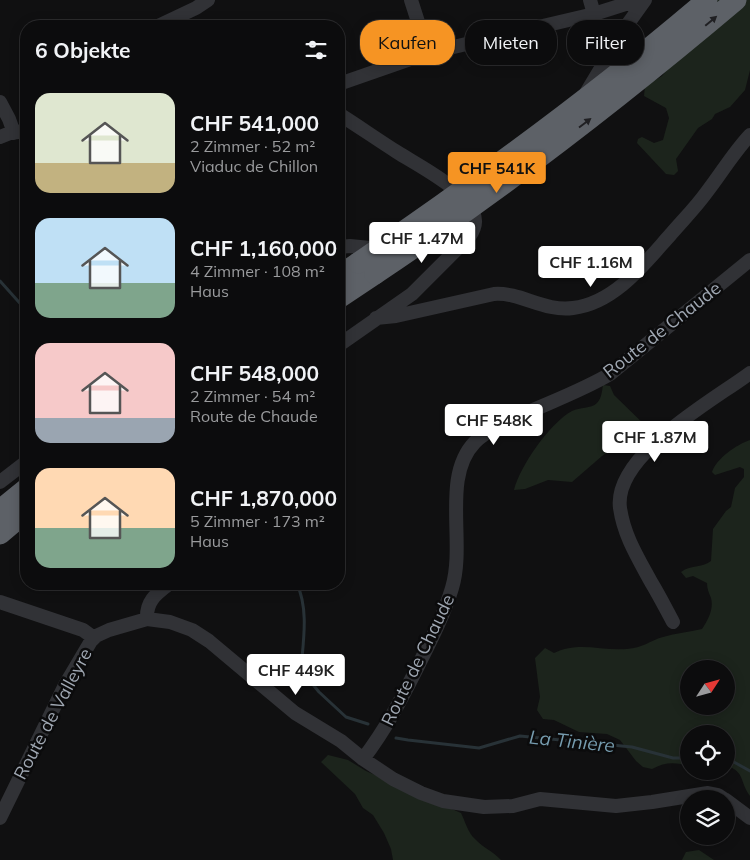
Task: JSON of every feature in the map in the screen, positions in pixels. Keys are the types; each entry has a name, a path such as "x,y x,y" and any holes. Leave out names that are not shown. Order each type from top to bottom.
{"highway":[{"path":"345,292 366,269 468,186 624,68 706,0"},
{"path":"345,274 366,269 457,218 538,159 632,86 736,0"},
{"path":"0,510 20,494"},
{"path":"0,534 20,517"}],"street":[{"path":"171,20 208,0"},
{"path":"411,0 417,20"},
{"path":"590,0 594,14"},
{"path":"345,247 356,246 394,252 547,138 588,91 625,28 644,1 638,0 594,14 455,47"},
{"path":"345,82 394,65"},
{"path":"0,102 9,120 20,132 0,137"},
{"path":"345,118 438,178 465,200 475,217 473,233 412,294 345,341"},
{"path":"376,318 396,316 503,293 538,304 563,309 587,305 598,300 626,282 660,246 697,205 735,152 750,135"},
{"name":"Route de Chaude","path":"363,759 382,734 433,636 453,587 458,548 457,481 460,468 469,450 481,437 502,424 590,385 610,374 750,260"},
{"path":"673,622 630,543 620,508 622,494 634,467 650,448 693,412 728,390 750,373"},
{"path":"0,482 20,467"},
{"path":"147,619 149,603 161,590"},
{"path":"1,605 87,631 94,638 109,630 147,619 176,624 199,634 295,713 340,741 393,779 426,796 443,801 473,806 513,806 540,799 621,805 680,797"},
{"name":"Route de Valleyre","path":"0,818 65,685 94,638"},
{"path":"735,807 750,818"}],"shaded area":[{"path":"712,0 750,0 750,70 745,90 730,107 715,114 712,119 698,128 676,159 678,171 674,175 666,174 637,143 638,139 642,137 654,143 663,140 669,118 666,108 644,96 645,86 662,76 667,70"},
{"path":"603,385 610,386 614,395 652,432 618,445 572,482 548,480 525,489 514,490 522,469 554,425 572,411 597,403 601,396"},
{"path":"750,440 750,796 735,770 735,725 680,725 680,764 670,763 652,769 643,767 636,761 620,740 607,734 579,732 554,720 543,719 537,710 540,697 535,658 545,648 554,653 563,649 581,647 633,648 668,636 702,629 712,606 707,583 693,576 686,578 681,572 711,561 713,529 731,507 735,488 744,477 744,469 740,467 715,475 712,472 718,462 733,449"},
{"path":"328,755 348,760 366,771 461,813 473,836 481,845 501,860 393,860 391,849 384,833 373,815 363,808 355,794 321,762"},
{"path":"699,850 714,860 682,860 686,852"}],"waterway":[{"name":"La Tinière","path":"0,281 20,303"},
{"name":"La Tinière","path":"299,590 304,615 301,670 319,692 346,717 368,724"},
{"name":"La Tinière","path":"396,738 479,748 520,736 632,747 673,758 680,758"},
{"name":"La Tinière","path":"735,763 750,771"}]}
